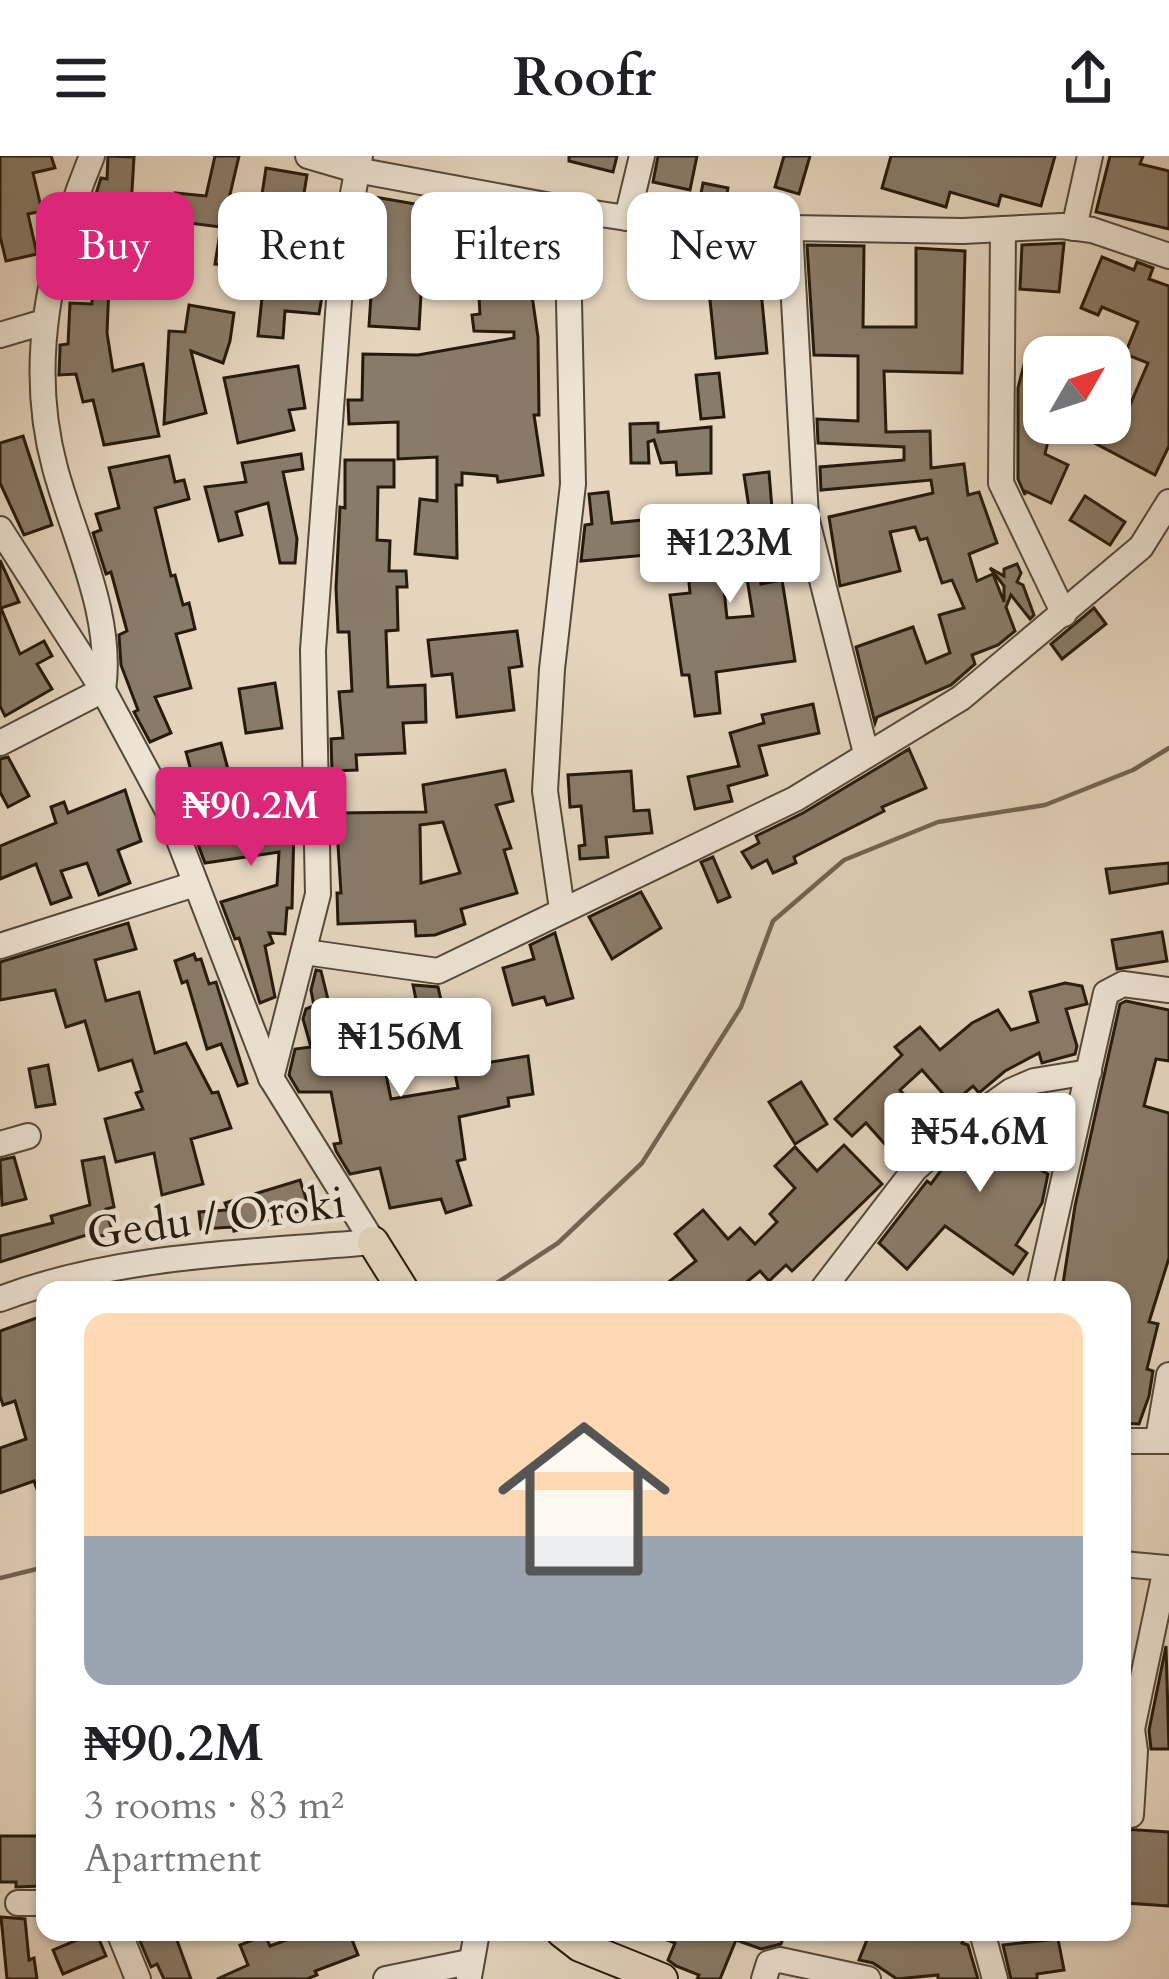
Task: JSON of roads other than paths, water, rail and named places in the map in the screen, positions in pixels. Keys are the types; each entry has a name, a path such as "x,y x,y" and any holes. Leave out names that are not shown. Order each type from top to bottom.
{"main road":[{"path":"373,1243 397,1280"},
{"path":"574,1941 662,1979"}],"street":[{"path":"92,156 68,217 40,352 43,411 54,465 103,627 108,662 104,690"},
{"path":"308,156 490,192"},
{"path":"633,192 641,156"},
{"path":"1074,228 1090,156"},
{"path":"271,1078 318,894 313,650 343,247 358,163"},
{"path":"603,214 627,218"},
{"path":"800,228 1074,228 1169,256"},
{"path":"1003,229 1000,483 1064,614"},
{"path":"562,909 545,791 552,669 573,484 569,300"},
{"path":"794,300 806,517 866,753"},
{"path":"0,334 44,322"},
{"path":"305,952 438,970 775,809 961,698 1141,547 1169,502"},
{"path":"0,529 104,690 167,808 271,1078 373,1243"},
{"path":"0,742 104,690"},
{"path":"0,946 195,884"},
{"path":"1041,1281 1106,993 1124,984 1169,990"},
{"path":"829,1281 915,1169 970,1120 1011,1091 1089,1072"},
{"path":"0,1144 28,1136"},
{"name":"Gedu / Oroki","path":"53,1281 134,1265 373,1243"},
{"name":"Gedu / Oroki","path":"0,1298 36,1285"},
{"path":"1131,1441 1163,1440 1169,1375"},
{"path":"1131,1565 1166,1568 1132,1729 1136,1750 1131,1815"},
{"path":"18,1903 36,1903"},
{"path":"122,1941 138,1979"},
{"path":"386,1979 469,1971 475,1941"},
{"path":"984,1941 994,1979"},
{"path":"764,1979 769,1963 780,1960 868,1979"}],"waterway":[{"path":"500,1281 558,1243 642,1163 741,1007 773,921 844,860 938,822 1045,805 1133,770 1169,748"},
{"path":"0,1578 36,1569"}]}
